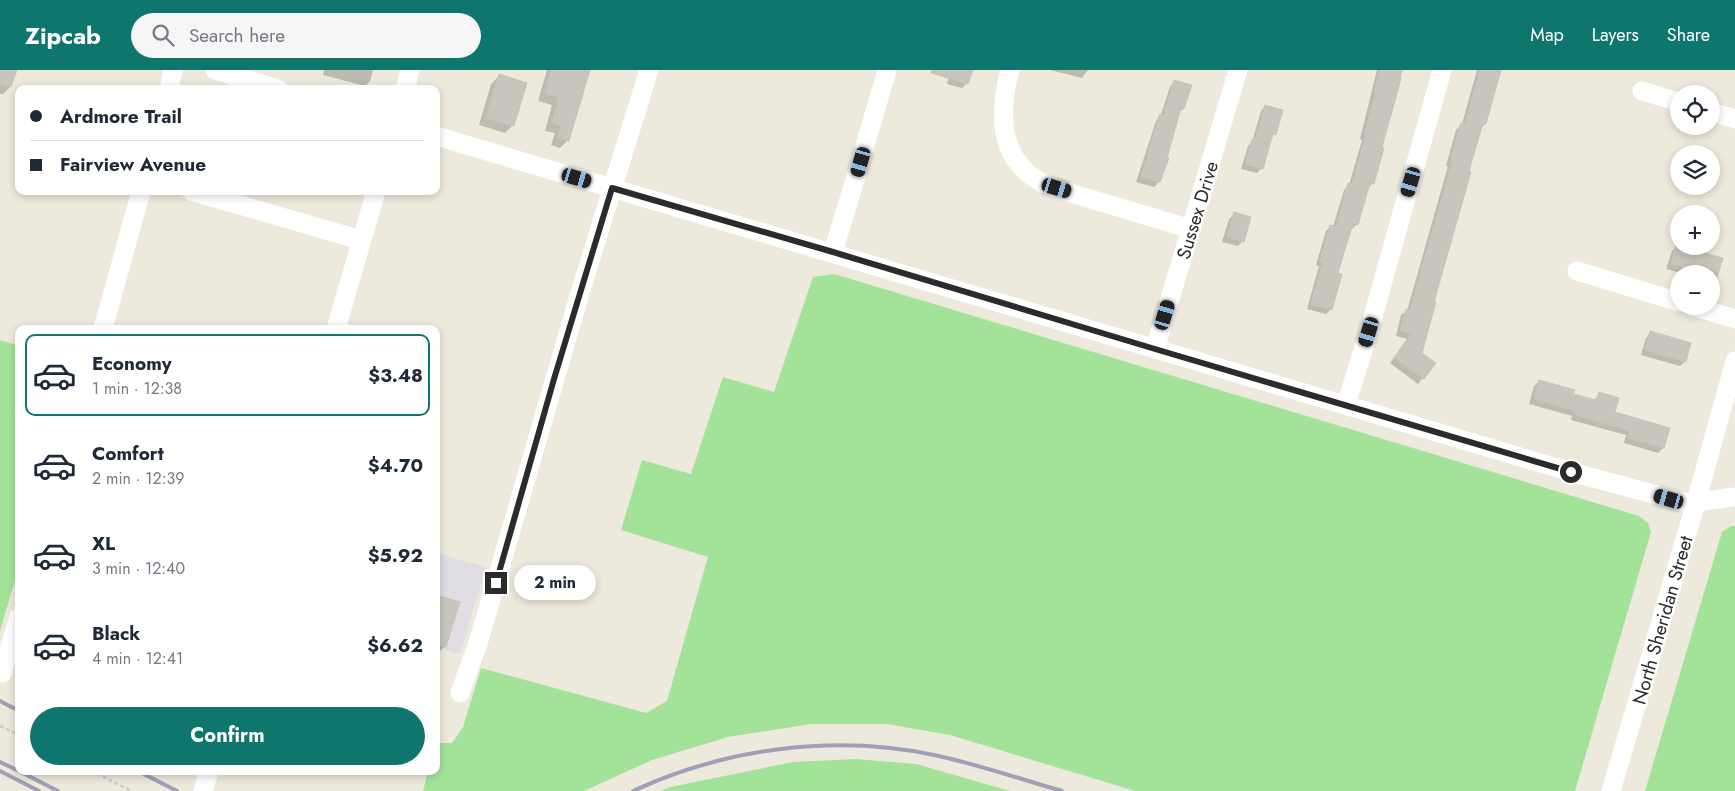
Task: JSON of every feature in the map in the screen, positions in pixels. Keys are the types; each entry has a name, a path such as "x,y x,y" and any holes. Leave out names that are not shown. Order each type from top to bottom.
{"street":[{"path":"170,85 173,70"},
{"path":"215,70 265,85"},
{"path":"406,85 410,70"},
{"path":"460,693 490,602 557,369 649,70"},
{"path":"833,252 887,70"},
{"path":"1010,70 1002,107 1003,124 1007,142 1014,157 1026,170 1039,181 1057,188 1191,229"},
{"name":"Sussex Drive","path":"1155,349 1238,70"},
{"path":"1346,405 1369,332 1442,70"},
{"path":"1642,91 1670,99"},
{"path":"1720,115 1735,119"},
{"path":"440,137 1606,482 1669,499 1696,502 1735,497"},
{"path":"104,325 140,195"},
{"path":"204,195 361,240"},
{"path":"337,325 375,195"},
{"path":"1577,271 1670,299"},
{"path":"1720,314 1735,319"},
{"name":"North Sheridan Street","path":"1611,791 1696,502 1735,361"},
{"path":"2,673 15,630"},
{"path":"203,791 208,775"}],"path":[{"path":"0,726 15,733"},
{"path":"99,775 132,791"}],"shaded area":[{"path":"440,554 486,567 460,654 440,648"}],"green space":[{"path":"834,274 1639,516 1648,523 1651,532 1575,791 1135,791 950,735 887,724 811,724 728,737 652,760 584,791 423,791 427,775 440,775 440,743 452,743 463,727 481,668 646,713 667,701 708,557 621,530 642,460 691,474 723,377 774,392 813,277"},
{"path":"0,340 15,345 15,580 0,631"},
{"path":"1731,526 1735,526 1735,791 1645,791 1722,532"},
{"path":"855,759 916,764 1010,791 660,791 670,787 793,762"}],"building":[{"path":"0,70 17,70 11,87 0,84"},
{"path":"551,70 590,70 569,141 558,138 561,126 552,123 559,97 545,93"},
{"path":"932,70 973,70 968,84 931,73"},
{"path":"1380,70 1402,70 1401,79 1374,184 1370,183 1358,225 1353,223 1338,273 1342,274 1332,310 1311,304 1323,262 1320,261 1330,225 1336,227 1348,183 1352,184 1366,135 1364,135"},
{"path":"1480,70 1501,70 1486,124 1483,123 1469,171 1471,172 1434,302 1436,302 1422,353 1436,363 1424,379 1394,358 1411,334 1400,331 1406,309 1410,310 1452,162 1450,161 1461,123 1465,124"},
{"path":"499,74 527,83 514,126 486,118"},
{"path":"1174,80 1192,85 1184,109 1181,108 1167,158 1169,158 1160,182 1141,177 1160,114 1164,115"},
{"path":"1265,105 1283,110 1276,135 1273,134 1263,169 1245,164 1252,139 1255,140"},
{"path":"1234,212 1251,217 1244,242 1227,237"},
{"path":"1673,255 1712,255 1723,258 1720,268 1720,265 1671,264"},
{"path":"1650,331 1691,343 1686,362 1645,350"},
{"path":"1539,380 1575,390 1573,394 1596,400 1599,392 1619,398 1615,412 1670,428 1664,448 1628,438 1630,431 1575,415 1576,411 1534,399"},
{"path":"440,596 460,602 446,647 440,645"}],"railway":[{"path":"0,701 15,709"},
{"path":"633,791 705,764 743,755 819,746 858,746 934,755 1062,791"},
{"path":"0,762 15,769"},
{"path":"0,771 39,791"},
{"path":"27,775 58,791"},
{"path":"146,775 177,791"}],"route":[{"path":"496,583 554,379 612,188 1571,472"}]}
